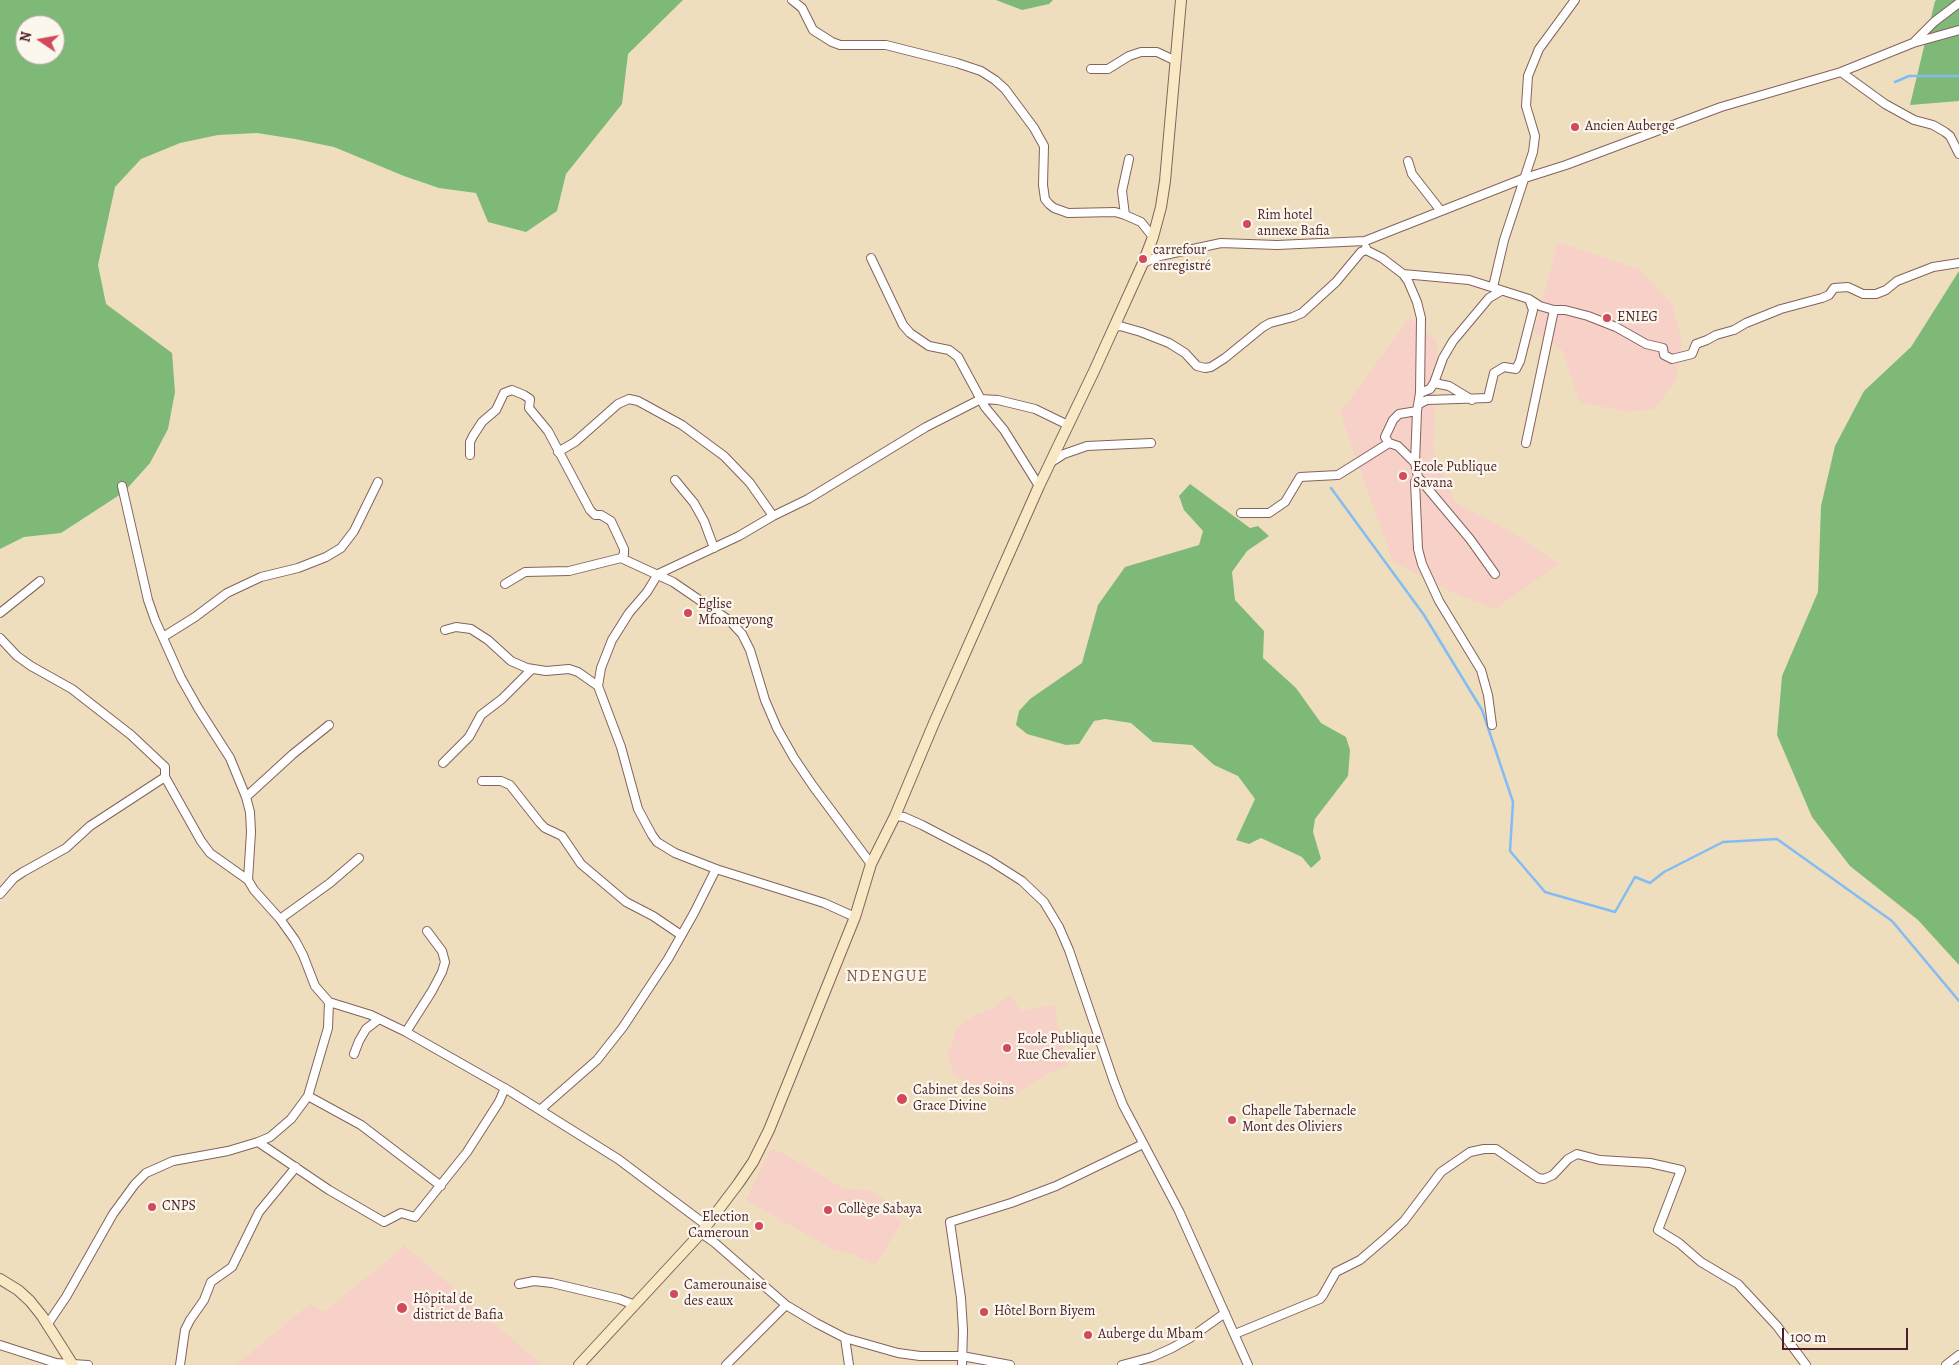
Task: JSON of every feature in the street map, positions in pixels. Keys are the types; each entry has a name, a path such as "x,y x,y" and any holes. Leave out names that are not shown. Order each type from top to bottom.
{"main road":[{"path":"579,1365 704,1229 753,1162 769,1130 855,917 872,864 895,816 1039,486 1114,327 1153,237 1161,207 1165,181 1181,0"},
{"path":"0,1279 30,1300 73,1365"}],"street":[{"path":"792,0 802,8 813,30 832,42 840,44 886,45 981,71 1005,89 1034,128 1044,146 1043,185 1045,199 1049,204 1068,213 1115,212 1125,215 1141,222 1153,237"},
{"path":"1493,287 1502,247 1533,152 1535,136 1526,106 1528,76 1539,50 1575,0"},
{"path":"1914,42 1934,22 1959,3"},
{"path":"1143,263 1160,256 1221,243 1277,245 1365,241 1408,226 1525,178 1574,162 1721,106 1841,72 1914,42 1959,30"},
{"path":"1091,69 1108,70 1129,56 1141,52 1157,52 1176,61"},
{"path":"1841,72 1886,104 1914,120 1945,132 1950,136 1959,154"},
{"path":"1125,215 1122,191 1130,159"},
{"path":"1408,161 1412,174 1441,211"},
{"path":"1365,241 1366,250"},
{"path":"1366,250 1382,258 1403,274 1417,302 1421,318 1420,394 1415,463 1418,477 1470,539 1495,574"},
{"path":"1114,327 1120,326 1141,332 1169,343 1185,352 1197,366 1201,368 1211,367 1225,358 1262,327 1302,313 1336,282 1361,252 1366,250"},
{"path":"871,258 903,324 910,333 929,346 953,352 981,399 1004,430 1039,486"},
{"path":"1403,274 1469,280 1529,299 1540,306 1588,316 1616,327 1646,344 1663,348 1664,355 1668,358 1678,359 1692,354 1696,344 1716,334 1734,330 1781,309 1822,298 1829,295 1834,288 1848,288 1863,294 1876,294 1886,290 1897,281 1932,267 1959,263"},
{"path":"1420,394 1430,389 1434,384 1443,358 1453,341 1489,298 1501,291"},
{"path":"1415,463 1398,446 1389,443 1386,437 1393,420 1399,414 1418,407 1427,400 1488,398 1494,373 1504,367 1516,369 1520,360 1533,310 1529,299"},
{"path":"1526,443 1554,310"},
{"path":"1434,384 1449,386 1472,400"},
{"path":"470,455 470,442 477,429 496,410 504,393 510,390 524,395 530,399 529,408 544,425 590,510 611,521 624,549 624,554 620,558 569,571 524,572 505,584"},
{"path":"558,452 574,442 618,404 629,399 638,400 682,425 724,456 750,483 773,516"},
{"path":"855,917 824,903 675,853 657,842 638,808 620,748 598,686 601,668 612,640 658,574 739,536 773,516 808,499 926,427 981,399 998,400 1035,410 1068,425"},
{"path":"1049,464 1064,454 1087,446 1151,443"},
{"path":"1241,513 1269,513 1285,502 1300,477 1338,474 1389,443"},
{"path":"1418,477 1415,482 1416,531 1420,556 1439,601 1481,670 1488,695 1492,725"},
{"path":"675,480 694,503 704,521 714,548"},
{"path":"162,636 195,617 227,593 261,577 326,557 341,548 354,531 378,482"},
{"path":"122,486 148,600 162,636 194,701 230,758 246,797 250,812 251,832 248,880"},
{"path":"620,558 658,574 713,607 742,634 750,650 765,700 777,728 813,786 872,864"},
{"path":"0,613 40,581"},
{"path":"445,630 456,627 471,630 488,640 511,660 531,670 553,671 569,669 578,672 598,686"},
{"path":"0,638 24,661 72,689 131,735 165,766 166,772 164,777 90,826 66,848 14,878 0,894"},
{"path":"443,763 469,737 481,715 502,699 531,670"},
{"path":"246,797 293,754 329,725"},
{"path":"164,777 210,853 248,880 254,890 280,919 303,955 316,986 329,1002 379,1019 406,1032 505,1088 618,1159 704,1229 715,1243 786,1305 845,1338 898,1353 920,1356 962,1356 1010,1365"},
{"path":"482,781 501,782 510,785 545,828 562,836 581,864 626,902 653,916 682,935"},
{"path":"895,816 904,817 989,860 1022,882 1044,902 1059,927 1069,950 1114,1082 1143,1144 1180,1210 1248,1365"},
{"path":"280,919 330,883 358,858"},
{"path":"540,1110 597,1060 607,1048 656,979 682,935 716,868"},
{"path":"406,1032 432,991 445,962 442,952 427,931"},
{"path":"48,1325 113,1214 135,1184 146,1173 173,1161 228,1151 258,1142 270,1137 291,1119 308,1096 328,1028 329,1002"},
{"path":"354,1054 366,1029 379,1019"},
{"path":"258,1142 329,1190 384,1222 401,1213 415,1217 441,1186 486,1125 505,1088"},
{"path":"308,1096 361,1125 441,1186"},
{"path":"962,1365 963,1330 961,1298 950,1222 1011,1203 1056,1186 1143,1144"},
{"path":"1236,1334 1320,1299 1336,1272 1360,1260 1388,1236 1404,1220 1441,1172 1470,1152 1496,1149 1538,1178 1544,1179 1553,1175 1568,1159 1577,1154 1600,1160 1650,1163 1681,1170 1658,1230 1679,1243 1701,1262 1738,1284 1777,1326 1806,1365"},
{"path":"180,1365 185,1330 204,1300 211,1282 234,1264 259,1212 296,1168"},
{"path":"519,1284 534,1281 552,1284 619,1299 635,1305"},
{"path":"726,1365 786,1305"},
{"path":"1122,1365 1152,1357 1172,1348 1190,1338 1225,1313"},
{"path":"845,1338 849,1365"},
{"path":"0,1345 56,1363 88,1365"},
{"path":"1946,1365 1959,1355"}],"shaded area":[{"name":"ENIEG","path":"1558,242 1639,269 1672,304 1682,341 1676,380 1655,409 1628,412 1579,402 1562,350 1534,332"},
{"name":"Ecole Publique Savana","path":"1410,317 1437,341 1433,450 1455,502 1509,531 1559,564 1495,609 1460,596 1393,562 1340,413"},
{"name":"Ecole Publique Rue Chevalier","path":"1010,995 1021,1011 1054,1005 1068,1066 1046,1074 1006,1101 954,1075 947,1053 953,1042 956,1028 975,1015 991,1009"},
{"name":"Collège Sabaya","path":"771,1148 843,1188 870,1191 895,1205 893,1214 901,1223 876,1265 854,1255 834,1250 746,1200"},
{"name":"Hôpital de district de Bafia","path":"404,1245 542,1365 236,1365 310,1304 324,1312"}],"green space":[{"path":"0,0 683,0 628,54 622,104 566,174 557,211 526,232 488,222 476,193 439,188 404,176 334,147 295,139 257,133 218,135 180,143 141,159 115,187 98,265 106,304 172,353 175,392 168,429 150,463 124,492 61,533 24,537 0,549"},
{"path":"996,0 1053,0 1049,4 1022,10"},
{"path":"1959,0 1959,101 1910,105 1935,1"},
{"path":"1959,271 1959,965 1918,920 1850,866 1812,817 1777,735 1782,676 1818,592 1821,506 1835,446 1864,391 1911,347"},
{"path":"1190,484 1250,528 1258,526 1269,536 1247,551 1232,572 1235,600 1264,631 1263,658 1296,688 1321,723 1346,737 1350,750 1348,776 1315,819 1313,832 1321,859 1311,868 1302,857 1261,838 1249,844 1236,840 1255,799 1238,776 1214,765 1192,745 1153,742 1131,723 1105,719 1094,721 1079,744 1066,745 1027,734 1016,725 1019,711 1030,699 1082,663 1098,605 1125,567 1199,545 1203,531 1184,510 1179,496"}],"waterway":[{"path":"1895,82 1909,76 1959,76"},
{"path":"1331,488 1424,615 1482,710 1513,802 1510,851 1545,892 1615,912 1635,877 1650,883 1664,872 1723,842 1777,839 1892,921 1959,1001"}],"place":[{"name":"Ancien Auberge","path":"1575,127"},
{"name":"Rim hotel annexe Bafia","path":"1247,224"},
{"name":"carrefour enregistré","path":"1143,259"},
{"name":"ENIEG","path":"1607,318"},
{"name":"Ecole Publique Savana","path":"1403,476"},
{"name":"Eglise Mfoameyong","path":"688,613"},
{"name":"Ecole Publique Rue Chevalier","path":"1007,1048"},
{"name":"Cabinet des Soins Grace Divine","path":"902,1099"},
{"name":"Chapelle Tabernacle Mont des Oliviers","path":"1232,1120"},
{"name":"CNPS","path":"152,1207"},
{"name":"Collège Sabaya","path":"828,1210"},
{"name":"Election Cameroun","path":"759,1226"},
{"name":"Camerounaise des eaux","path":"674,1294"},
{"name":"Hôpital de district de Bafia","path":"402,1308"},
{"name":"Hôtel Born Biyem","path":"984,1312"},
{"name":"Auberge du Mbam","path":"1088,1335"}],"district":[{"name":"NDENGUE","path":"887,977"}]}
